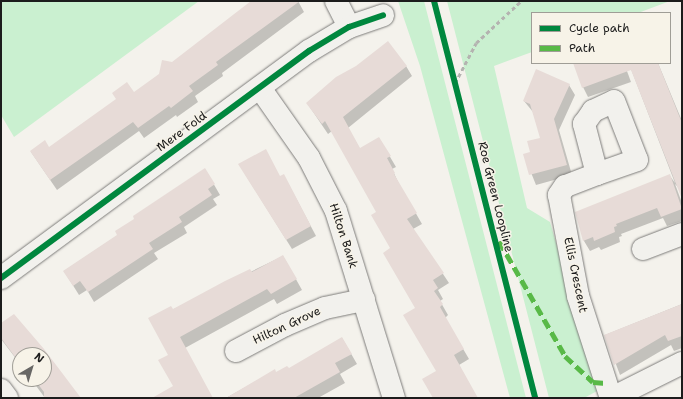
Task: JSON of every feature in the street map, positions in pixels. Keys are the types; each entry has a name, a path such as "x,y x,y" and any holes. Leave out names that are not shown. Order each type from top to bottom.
{"street":[{"path":"336,1 349,27"},
{"name":"Mere Fold","path":"1,278 309,51 349,27 383,15"},
{"name":"Hilton Bank","path":"260,88 324,184 336,211 394,398"},
{"name":"Ellis Crescent","path":"597,174 565,186 559,195 578,296 618,397"},
{"path":"643,249 682,234"},
{"name":"Hilton Grove","path":"236,351 285,325 319,311 364,300"},
{"path":"618,397 682,363"},
{"path":"1,390 8,398"}],"path":[{"path":"455,83 476,43 521,1"},
{"path":"451,68 457,91"}],"green space":[{"path":"1,1 199,1 14,137 1,115"},
{"path":"398,1 424,1 526,398 510,398 420,66"},
{"path":"447,1 670,1 641,12 531,12 531,52 494,66 527,208 550,222 599,390 584,398 549,398"}],"building":[{"path":"251,1 300,1 216,62 218,65 189,86 193,91 171,108 169,106 138,128 133,122 50,180 30,151 45,140 49,147 116,99 112,93 127,82 134,92 159,74 162,60 172,62"},
{"path":"388,41 407,66 343,117 360,148 379,137 391,156 387,158 395,173 394,174 417,213 407,219 444,273 433,280 438,288 434,291 443,304 440,307 464,349 454,355 478,398 433,398 422,379 436,371 403,315 415,308 383,253 390,248 371,215 376,212 325,121 322,124 306,103 336,77 356,66"},
{"path":"573,64 658,64 682,123 682,199 631,70 582,88"},
{"path":"536,69 570,84 554,119 567,165 529,175 523,154 530,152 527,141 540,138 530,104 523,101"},
{"path":"266,149 280,176 284,174 311,226 286,240 238,164"},
{"path":"205,168 215,184 208,189 212,195 179,217 182,222 149,243 153,249 88,292 80,281 73,286 63,271 117,235 115,231 134,219 133,216"},
{"path":"670,174 682,209 661,217 657,208 616,224 617,226 614,227 615,232 594,241 593,237 583,241 575,212"},
{"path":"283,255 297,279 271,294 267,289 180,337 213,398 152,398 173,386 158,360 168,355 148,318 171,306 173,309 225,281 250,269 252,272"},
{"path":"682,304 682,336 668,341 665,335 614,365 604,335"},
{"path":"14,314 42,347 12,347 12,353 1,338 1,323"},
{"path":"342,337 352,354 335,363 340,372 294,398 226,398 275,369 276,372 287,366 289,368"},
{"path":"52,360 81,398 44,398 44,392 40,387 52,387"}],"marked path":[{"path":"499,241 565,356 593,382 606,383"}],"cycle path":[{"name":"Roe Green Loopline","path":"434,1 535,398"},
{"path":"1,278 309,51 349,27 383,15"}]}
